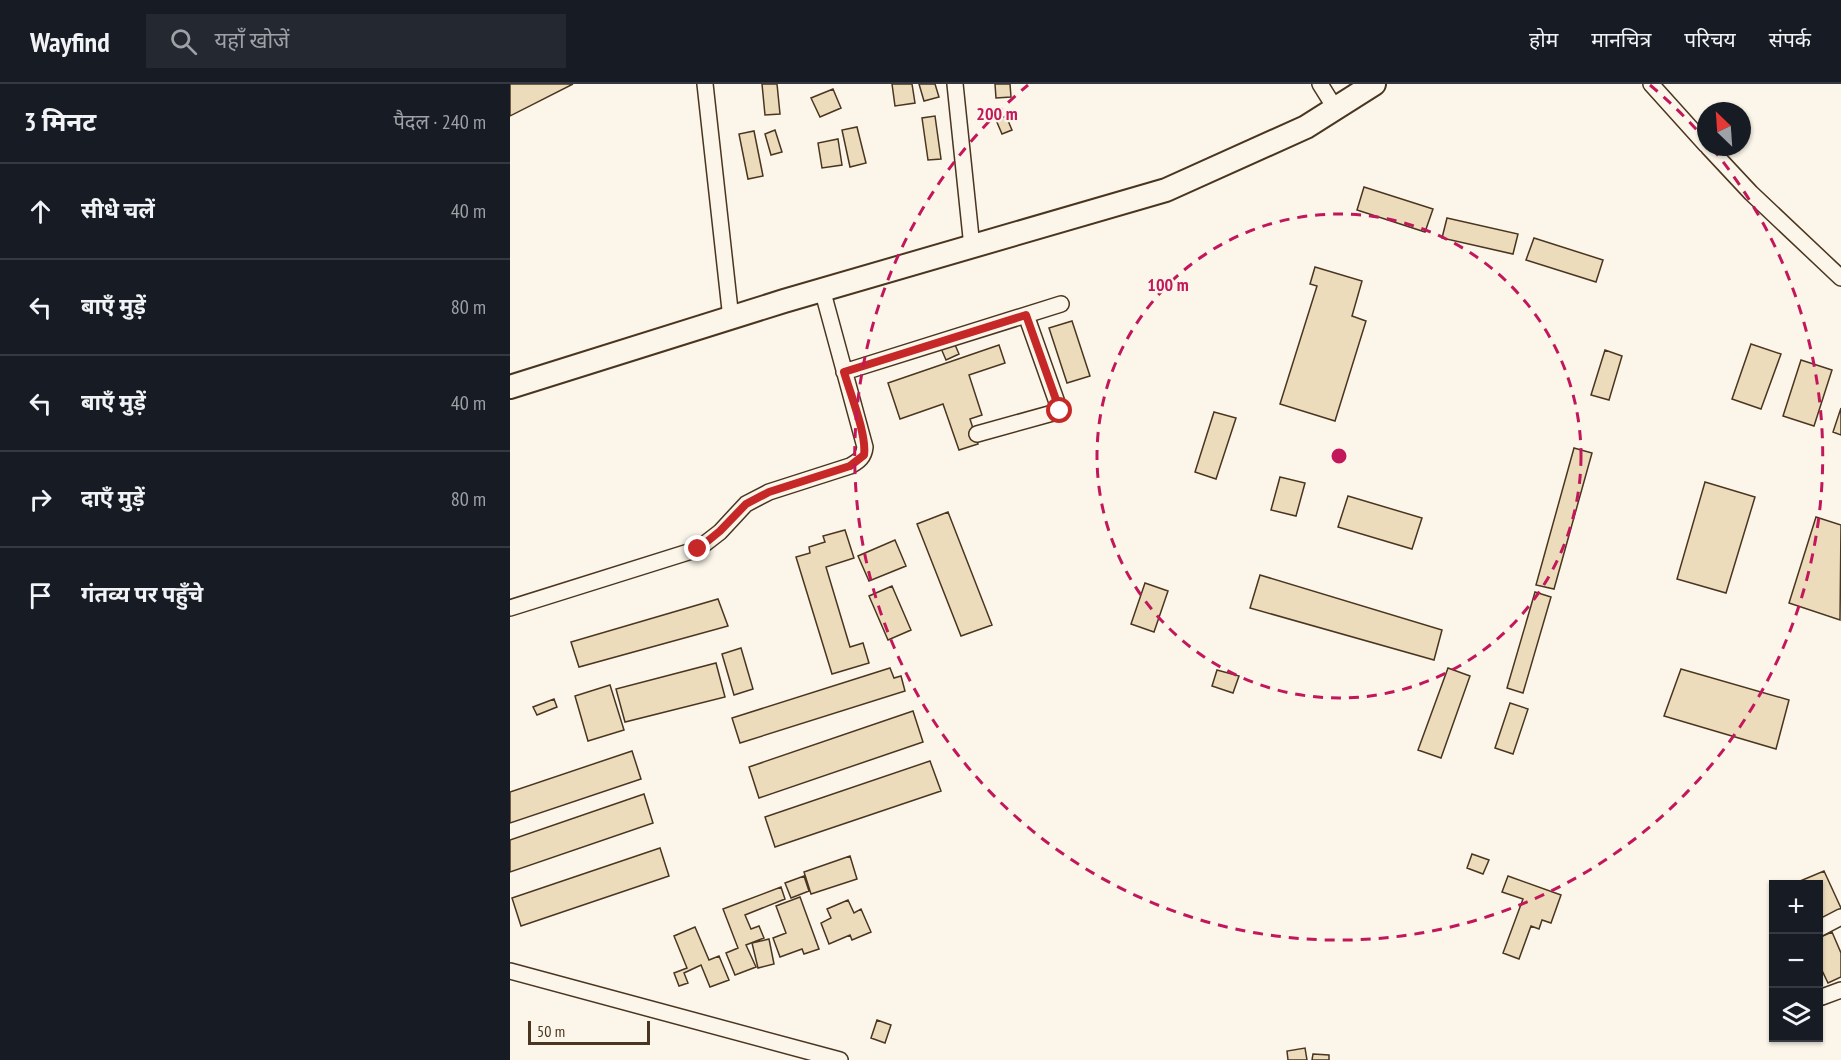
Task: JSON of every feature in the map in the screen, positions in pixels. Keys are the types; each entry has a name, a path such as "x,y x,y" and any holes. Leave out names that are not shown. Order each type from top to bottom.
{"main road":[{"path":"510,387 822,289 1166,190 1306,127 1374,84"}],"street":[{"path":"705,84 731,319"},
{"path":"955,84 972,247"},
{"path":"1320,84 1335,108"},
{"path":"1651,84 1697,135"},
{"path":"1716,156 1751,193 1841,278"},
{"path":"510,608 698,549 720,531 746,504 769,492 850,466 864,455 865,447 822,289"},
{"path":"844,372 1061,304"},
{"path":"977,434 1060,411 1026,315"},
{"path":"1823,927 1841,918"},
{"path":"510,971 840,1060"},
{"path":"1823,997 1841,990"}],"building":[{"path":"510,84 573,84 510,116"},
{"path":"762,84 777,84 780,114 765,115"},
{"path":"892,84 912,84 915,103 895,106"},
{"path":"919,84 935,84 939,97 924,101"},
{"path":"995,84 1010,84 1011,97 996,98"},
{"path":"833,89 841,108 820,117 811,98"},
{"path":"935,116 941,159 928,160 922,118"},
{"path":"1006,116 1012,130 1002,134 996,120"},
{"path":"857,127 866,163 850,167 842,130"},
{"path":"775,130 782,152 771,155 765,134"},
{"path":"754,131 763,176 748,179 739,134"},
{"path":"838,139 842,165 822,168 818,143"},
{"path":"1364,187 1433,209 1425,232 1357,210"},
{"path":"1447,218 1518,234 1513,254 1442,238"},
{"path":"1534,238 1603,260 1596,282 1526,260"},
{"path":"1315,267 1362,281 1352,316 1366,321 1335,421 1280,404 1317,286 1310,284"},
{"path":"1072,321 1090,376 1067,383 1049,328"},
{"path":"953,340 959,354 946,360 940,346"},
{"path":"1751,344 1781,354 1761,409 1732,399"},
{"path":"999,345 1005,363 969,375 982,415 970,419 978,444 959,450 943,404 900,419 888,383"},
{"path":"1605,350 1622,356 1609,400 1591,395"},
{"path":"1801,360 1832,370 1814,426 1783,416"},
{"path":"1841,408 1841,435 1833,432"},
{"path":"1214,412 1236,418 1216,479 1195,472"},
{"path":"1574,448 1592,453 1554,589 1536,585"},
{"path":"1280,477 1305,483 1296,516 1271,510"},
{"path":"1705,482 1755,497 1726,593 1677,579"},
{"path":"1348,496 1422,518 1412,549 1338,527"},
{"path":"948,512 992,625 961,636 917,524"},
{"path":"1816,517 1841,525 1840,620 1789,603"},
{"path":"845,530 854,558 826,567 850,647 863,643 869,663 832,674 796,557 810,553 809,547 825,542 823,536"},
{"path":"895,540 906,566 869,581 858,556"},
{"path":"1260,575 1442,630 1434,660 1250,608"},
{"path":"1145,583 1168,591 1154,632 1131,624"},
{"path":"892,586 911,630 888,640 869,596"},
{"path":"1535,592 1551,597 1523,693 1507,688"},
{"path":"718,599 728,626 579,667 571,642"},
{"path":"741,648 753,689 734,695 722,654"},
{"path":"716,663 725,697 625,722 616,689"},
{"path":"890,668 894,678 901,676 905,691 740,743 732,718"},
{"path":"1448,668 1470,676 1441,758 1418,750"},
{"path":"1681,669 1789,700 1776,749 1664,716"},
{"path":"1217,670 1239,676 1233,693 1212,686"},
{"path":"610,685 624,730 588,741 575,696"},
{"path":"554,699 557,707 537,715 533,707"},
{"path":"1510,703 1528,709 1513,754 1495,748"},
{"path":"913,711 923,742 759,798 749,767"},
{"path":"632,751 641,779 510,823 510,792"},
{"path":"930,761 941,791 775,847 765,817"},
{"path":"644,794 653,823 510,872 510,840"},
{"path":"660,848 669,876 521,926 512,898"},
{"path":"1472,854 1489,860 1483,874 1467,868"},
{"path":"850,856 857,879 811,894 804,872"},
{"path":"1824,871 1841,908 1841,913 1823,920 1823,880 1803,880"},
{"path":"804,876 809,891 791,898 785,883"},
{"path":"1508,876 1561,895 1551,923 1542,920 1539,929 1531,926 1519,959 1503,953 1523,899 1502,892"},
{"path":"781,887 785,899 745,915 751,929 759,926 764,938 746,945 756,967 735,975 726,953 738,948 723,909"},
{"path":"800,897 819,949 804,954 802,949 780,957 773,938 786,933 776,906"},
{"path":"848,900 854,913 861,909 871,932 852,940 850,935 829,944 821,923 831,918 827,909"},
{"path":"695,927 709,960 719,956 729,980 710,987 701,965 684,973 688,983 679,986 674,973 687,968 674,936"},
{"path":"1832,932 1841,953 1841,977 1828,983 1823,972 1823,936"},
{"path":"769,939 774,964 758,968 752,943"},
{"path":"877,1020 891,1025 885,1043 871,1038"},
{"path":"1305,1048 1307,1060 1288,1060 1287,1051"},
{"path":"1313,1054 1329,1055 1329,1060 1312,1060"}],"route":[{"path":"698,549 720,531 746,504 769,492 850,466 864,455 863,436 844,372 1026,315 1060,411"}]}
